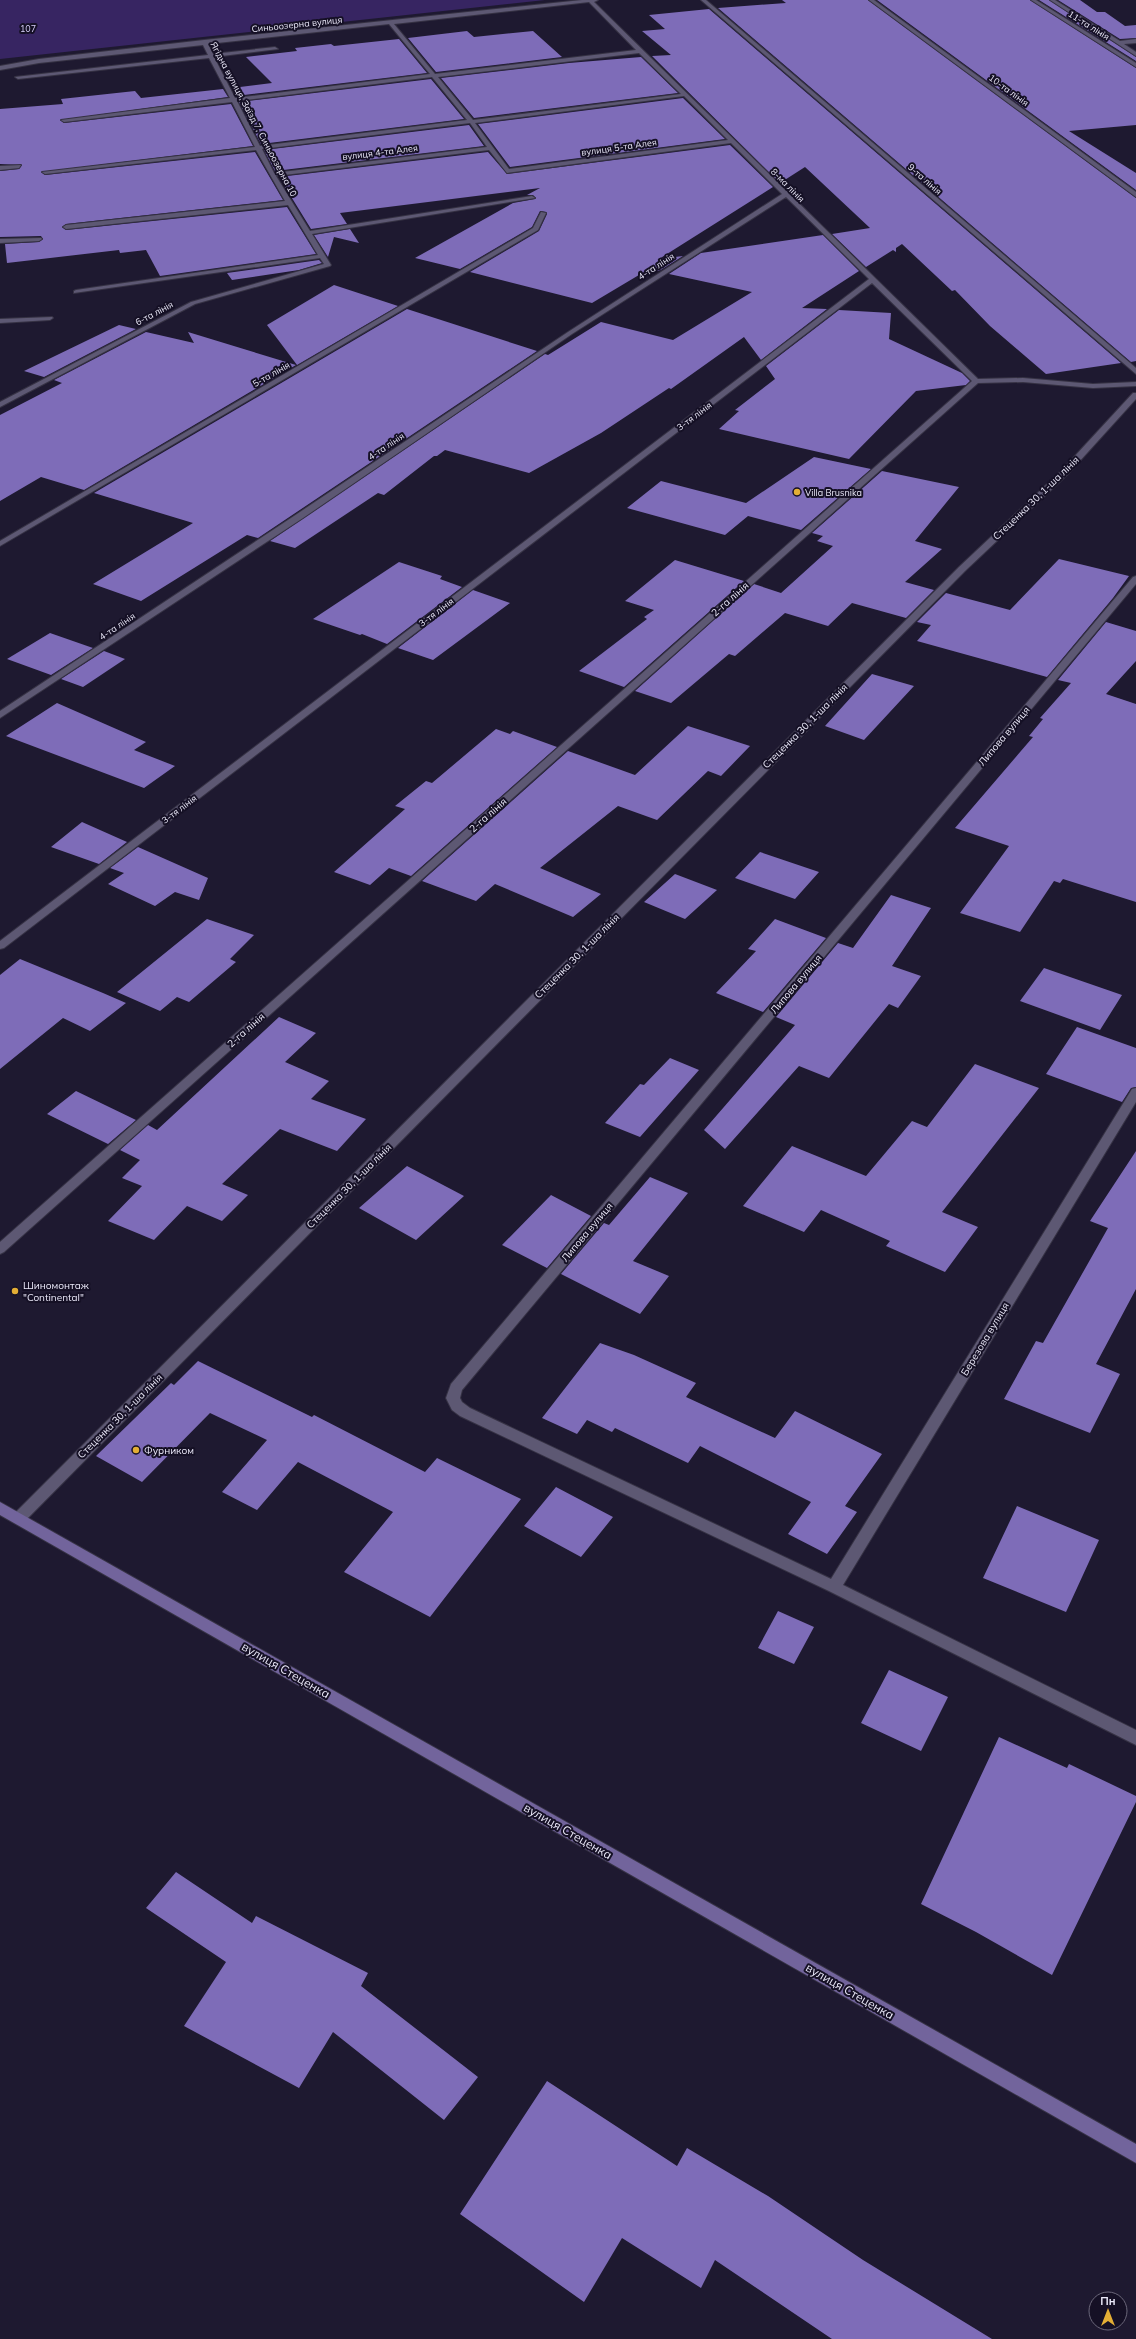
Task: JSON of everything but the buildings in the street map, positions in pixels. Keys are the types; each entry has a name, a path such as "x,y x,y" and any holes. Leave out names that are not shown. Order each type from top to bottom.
{"main road":[{"name":"вулиця Стеценка","path":"0,1508 1136,2154"}],"street":[{"name":"Синьоозерна вулиця","path":"0,68 39,61 204,42 593,0"},
{"name":"8-ма лінія","path":"593,0 639,51 683,95 733,141 785,195 976,380"},
{"name":"9-та лінія","path":"703,0 1136,372"},
{"name":"10-та лінія","path":"871,0 1136,195"},
{"name":"11-та лінія","path":"1033,0 1136,65"},
{"path":"1052,0 1136,54"},
{"path":"390,22 435,76 491,148"},
{"path":"1118,43 1136,41"},
{"name":"Ягідна вулиця, Заїзд 7, Синьоозерна 10","path":"204,42 272,175 288,203 328,265"},
{"path":"18,77 275,49"},
{"path":"64,120 639,51"},
{"path":"45,172 259,148 683,95"},
{"name":"вулиця 5-та Алея","path":"491,148 507,171 733,141"},
{"name":"вулиця 4-та Алея","path":"272,175 491,148"},
{"path":"0,168 19,166"},
{"name":"4-та лінія","path":"0,715 306,512 570,333 785,195"},
{"path":"308,233 532,198"},
{"path":"66,227 288,203"},
{"name":"5-та лінія","path":"0,544 536,229 544,213"},
{"path":"0,242 39,239"},
{"path":"76,292 322,256"},
{"name":"6-та лінія","path":"0,405 193,303 328,265"},
{"name":"3-тя лінія","path":"0,946 873,279"},
{"path":"0,322 50,318"},
{"path":"976,380 1023,380 1093,386 1136,384"},
{"name":"2-га лінія","path":"0,1249 976,380"},
{"name":"Стеценка 30, 1-ша лінія","path":"18,1518 962,569 1065,472 1136,395"},
{"name":"Липова вулиця","path":"834,1587 465,1412 457,1406 453,1398 456,1388 1136,579"},
{"name":"Березова вулиця","path":"834,1587 1136,1092"},
{"path":"834,1587 1136,1738"}],"green space":[{"name":"107","path":"0,0 545,0 0,59"}],"place":[{"name":"Villa Brusnika","path":"797,492"},
{"name":"Шиномонтаж \"Continental\"","path":"15,1291"},
{"name":"Фурником","path":"136,1450"}]}
